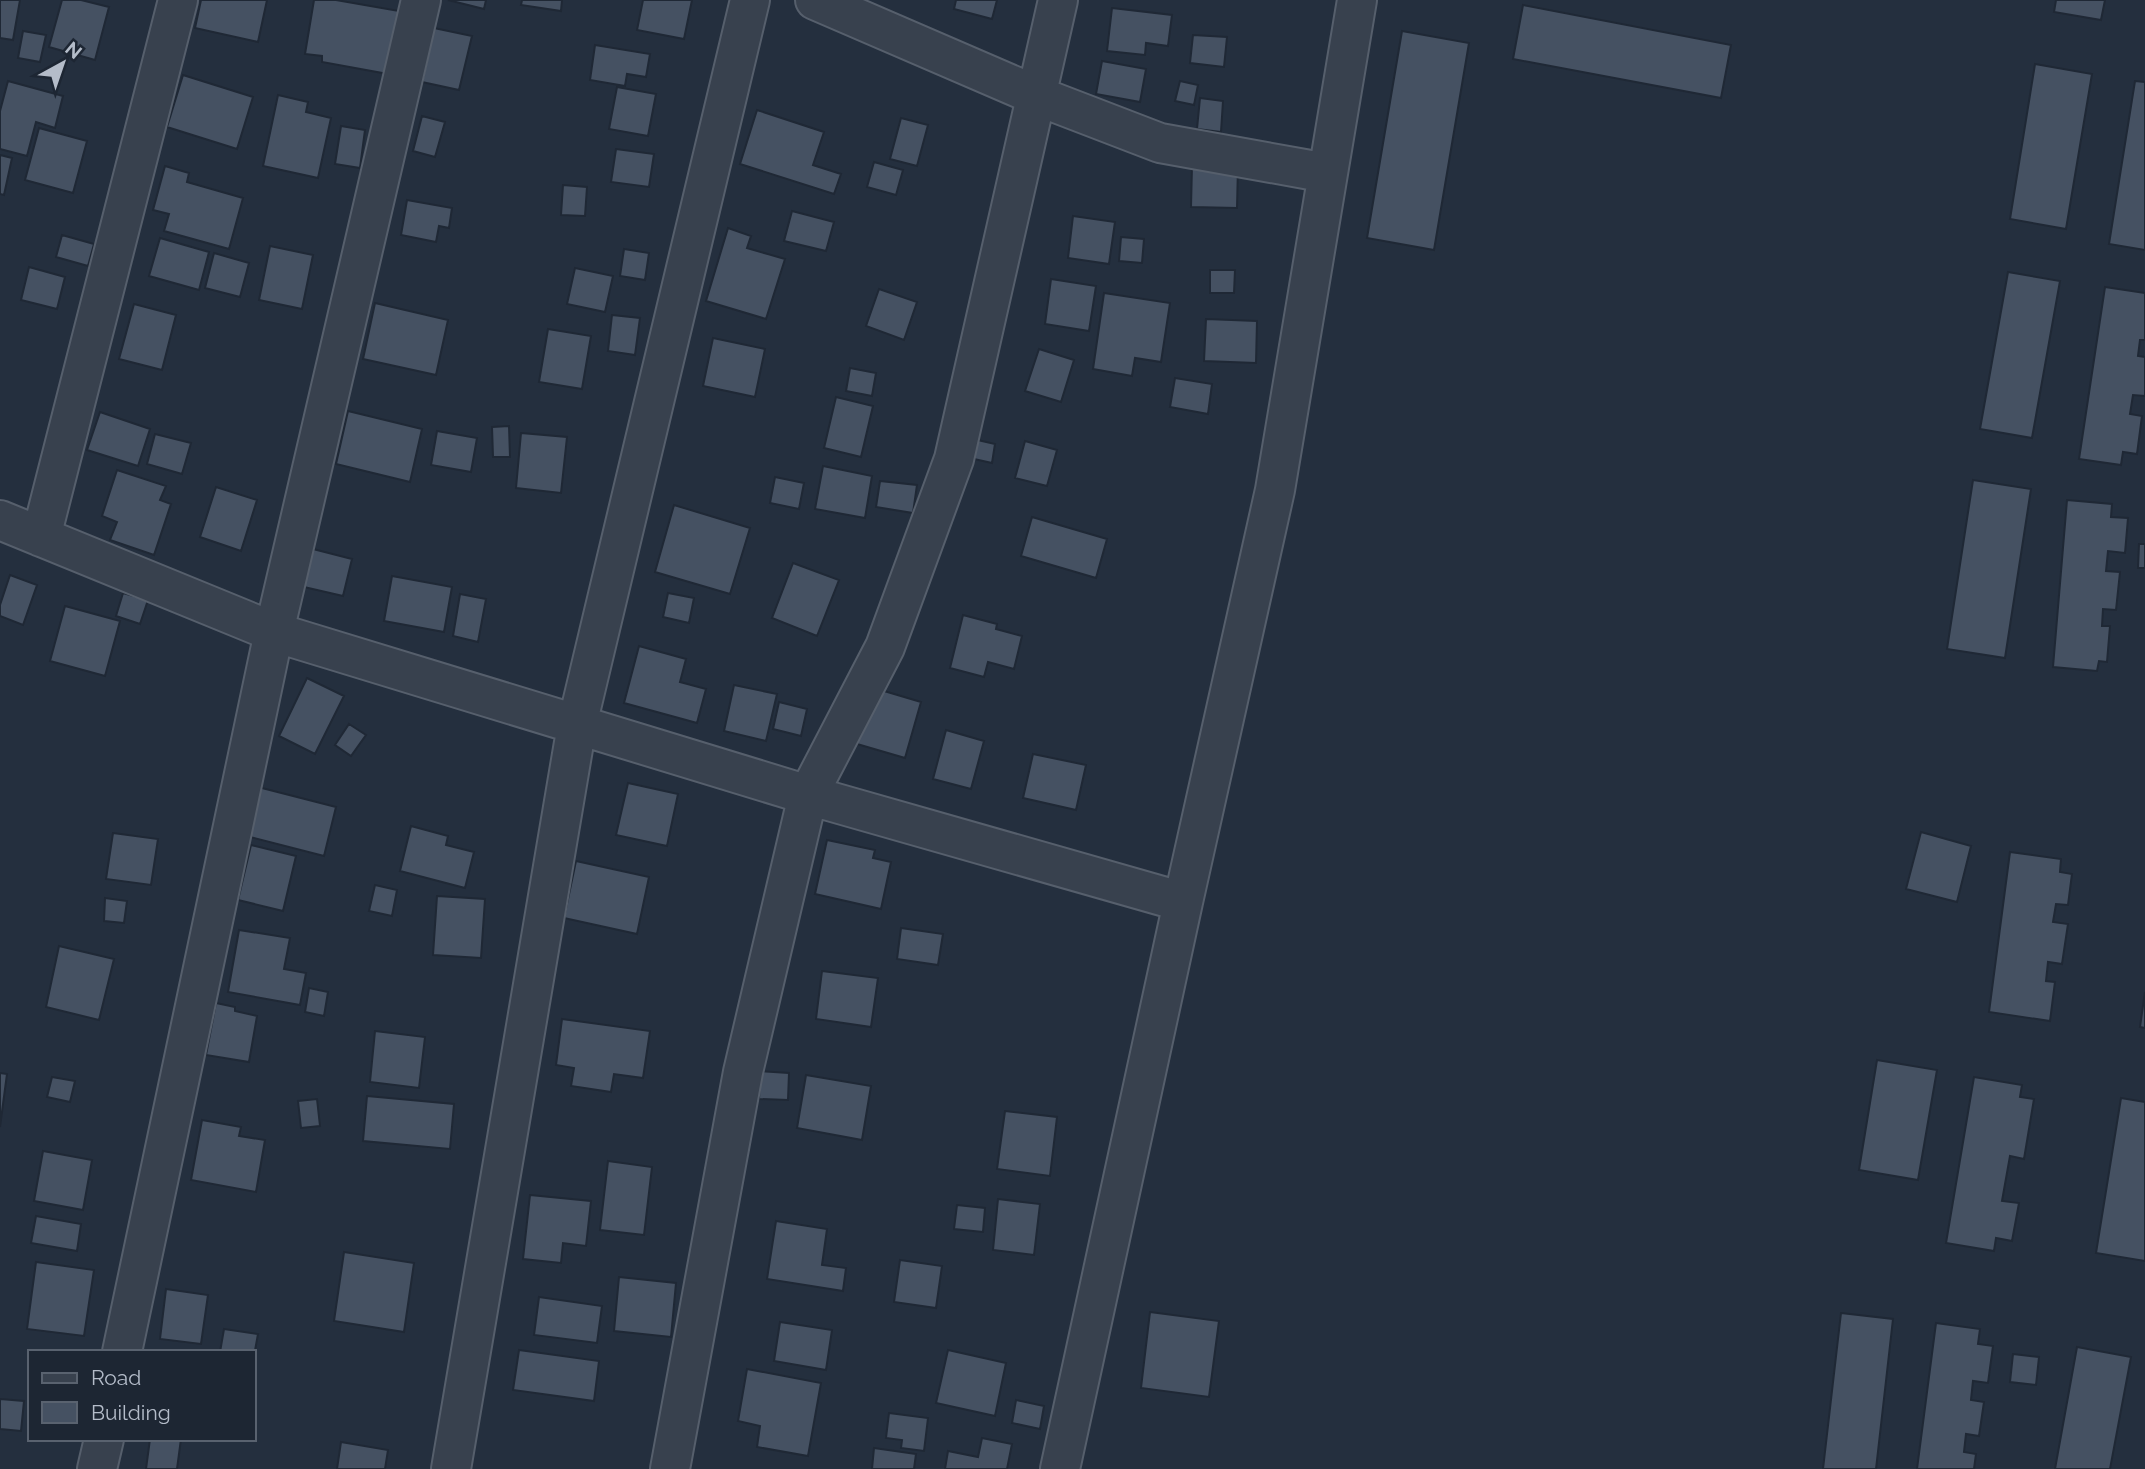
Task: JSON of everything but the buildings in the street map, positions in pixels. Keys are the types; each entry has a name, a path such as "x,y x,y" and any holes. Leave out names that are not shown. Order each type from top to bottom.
{"street":[{"path":"41,537 178,0"},
{"path":"122,1350 274,632 421,0"},
{"path":"451,1469 577,724 750,0"},
{"path":"815,0 1035,95 1160,143 1328,173"},
{"path":"670,1469 743,1072 808,795 885,647 954,459 1058,0"},
{"path":"1060,1469 1275,490 1357,0"},
{"path":"0,520 274,632 808,795 1183,902"},
{"path":"97,1469 104,1441"}]}
